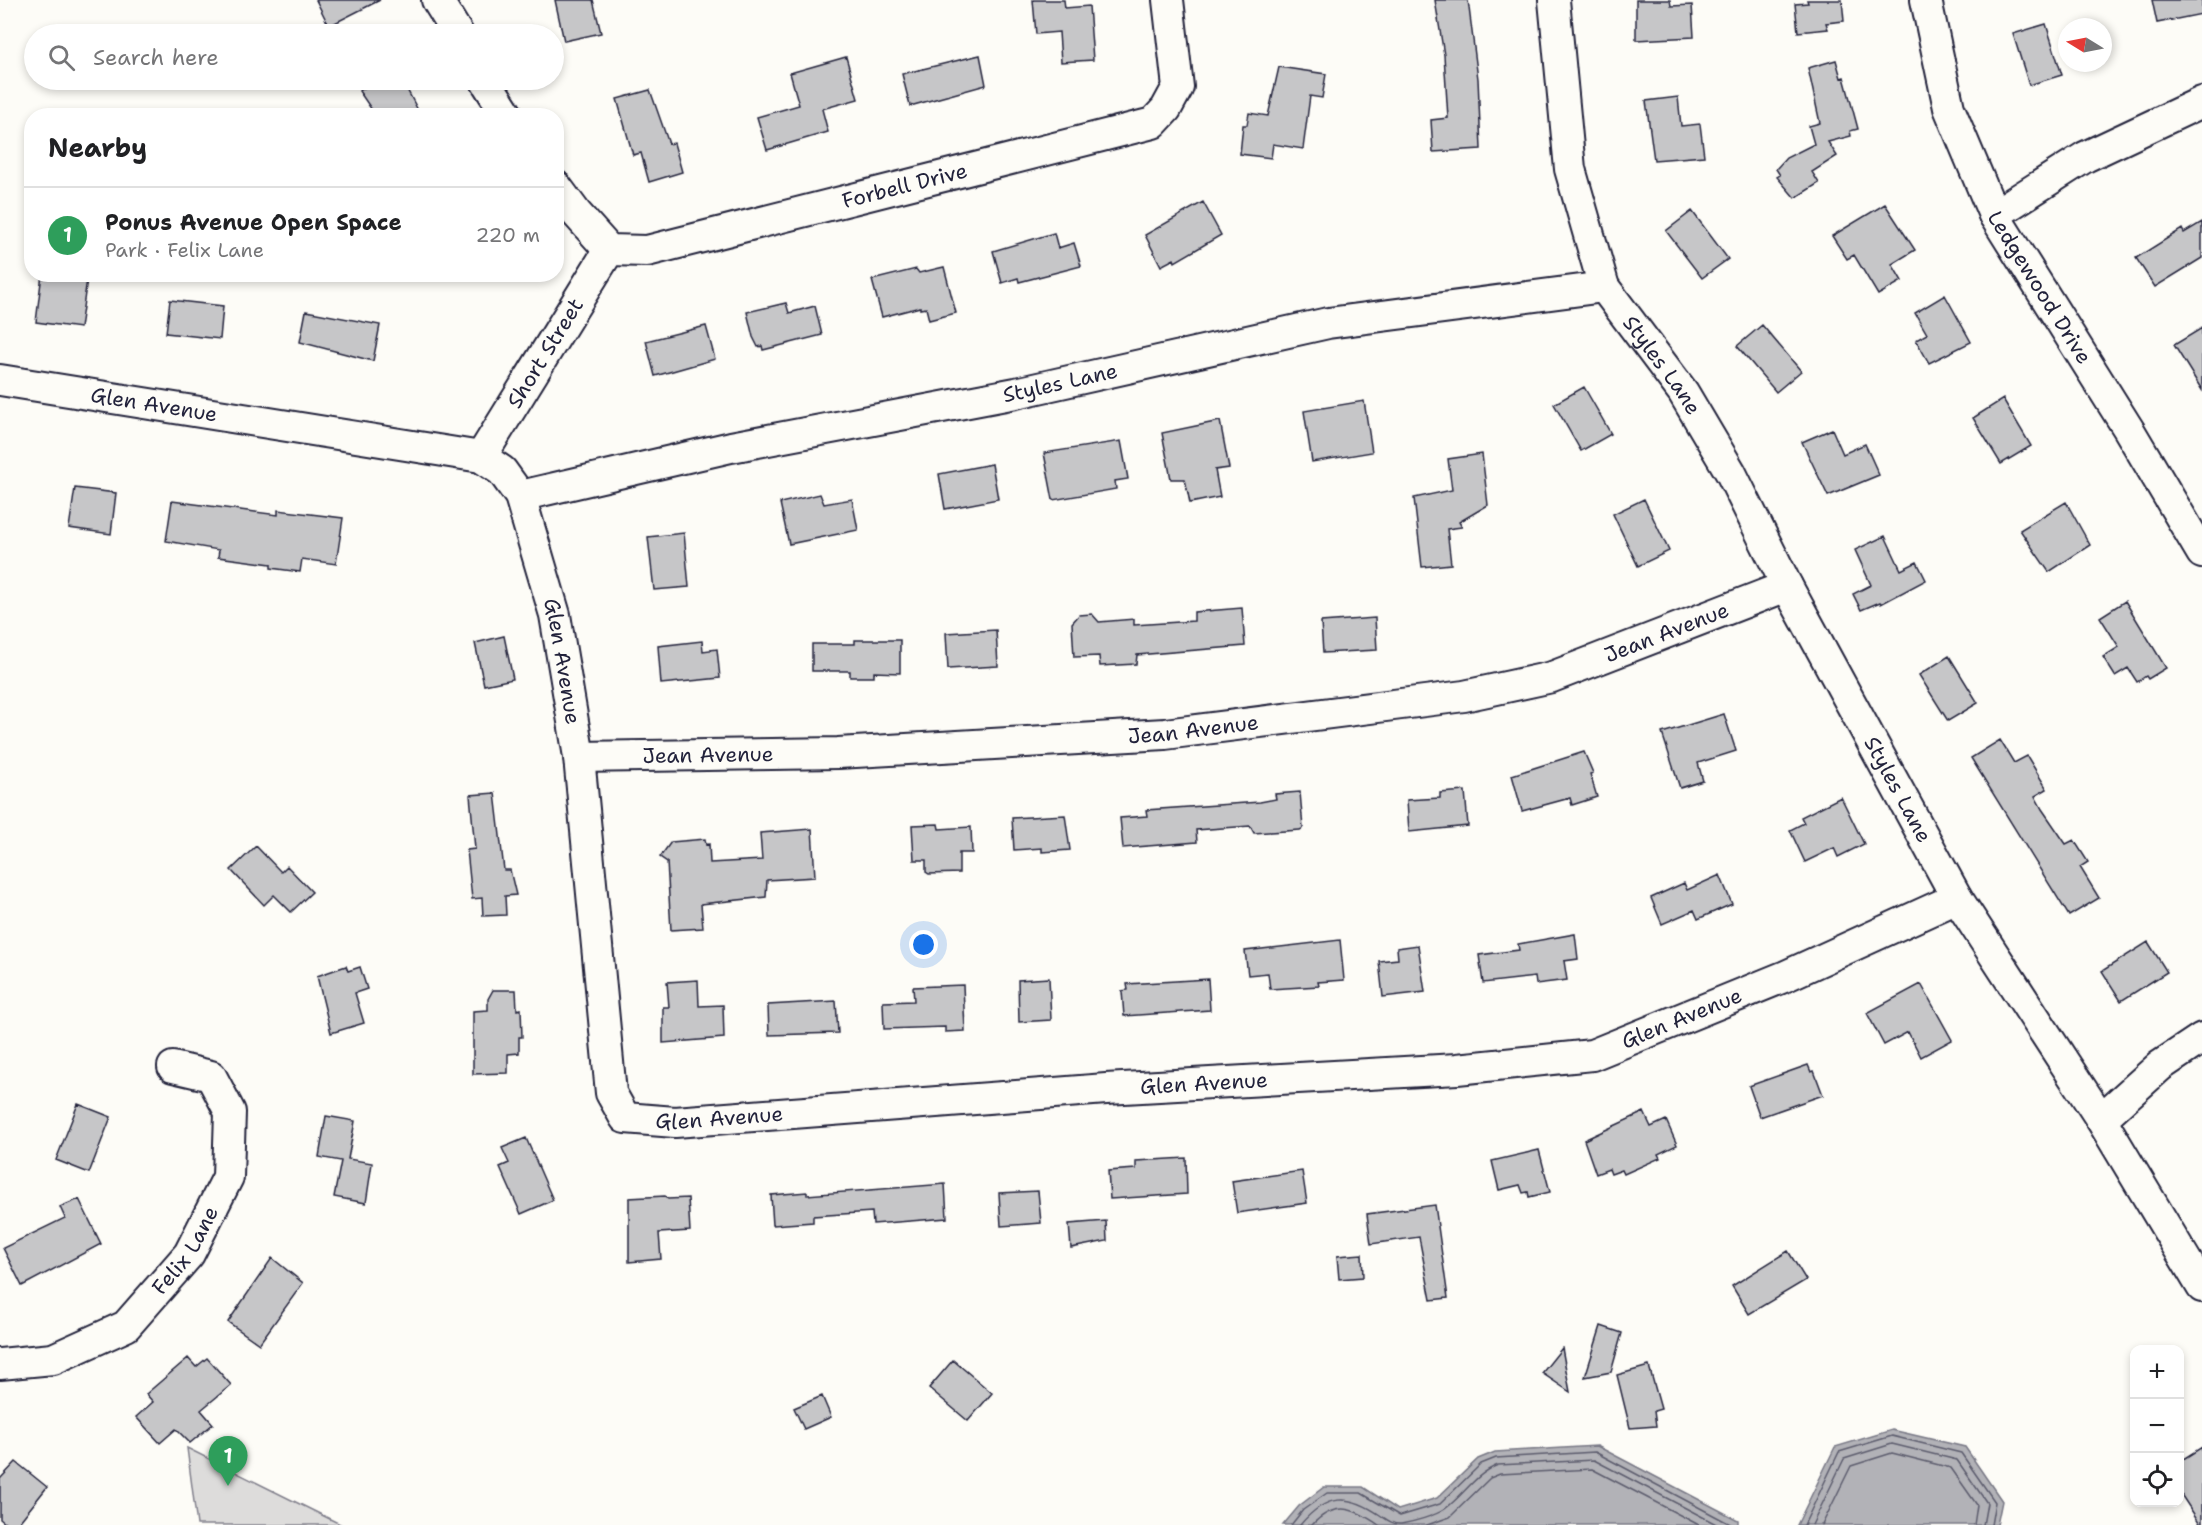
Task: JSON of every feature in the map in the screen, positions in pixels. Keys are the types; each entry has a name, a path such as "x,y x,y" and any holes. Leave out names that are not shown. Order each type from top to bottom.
{"street":[{"path":"437,0 452,24"},
{"name":"Forbell Drive","path":"609,250 647,251 1153,123 1166,109 1178,87 1168,0"},
{"name":"Styles Lane","path":"1554,0 1570,169 1604,287 1683,392 1731,473 1787,586 1957,898 2101,1119 2202,1287"},
{"name":"Ledgewood Drive","path":"1926,0 1949,108 1994,215 2129,430 2202,553"},
{"path":"491,90 503,108"},
{"path":"1994,215 2085,157 2202,102"},
{"path":"564,197 609,250"},
{"name":"Short Street","path":"481,457 609,250"},
{"name":"Styles Lane","path":"520,496 730,447 1016,393 1328,323 1604,287"},
{"name":"Glen Avenue","path":"0,380 481,457 502,471 520,496 555,615 579,757 611,1093 625,1118 675,1122 1106,1089 1457,1069 1592,1055 1786,976 1957,898"},
{"name":"Jean Avenue","path":"579,757 838,753 1165,734 1464,696 1552,677 1787,586"},
{"path":"2101,1119 2160,1066 2202,1038"},
{"name":"Felix Lane","path":"0,1364 53,1359 126,1326 189,1254 228,1177 230,1112 211,1076 173,1067"}],"shaded area":[{"path":"187,1448 342,1525 197,1525"}],"water":[{"path":"1892,1430 1965,1447 2002,1501 1997,1525 1797,1525 1835,1447"},
{"path":"1597,1446 1738,1520 1738,1525 1283,1525 1299,1506 1324,1487 1363,1487 1398,1510 1437,1498 1478,1459 1495,1452"}],"building":[{"path":"316,0 380,0 333,24 328,24"},
{"path":"555,0 593,0 601,33 564,41 564,24 560,24"},
{"path":"1033,0 1064,0 1065,8 1089,6 1093,60 1061,62 1059,32 1036,34"},
{"path":"1435,0 1468,0 1478,79 1481,149 1433,152 1431,120 1448,118 1444,55"},
{"path":"1636,0 1670,0 1671,6 1692,5 1694,37 1636,40"},
{"path":"1807,0 1842,0 1844,21 1826,23 1828,29 1798,32 1795,4 1808,3"},
{"path":"2152,0 2202,0 2202,14 2157,23"},
{"path":"2046,24 2058,62 2058,72 2061,72 2062,75 2029,85 2013,34"},
{"path":"980,55 986,85 910,106 902,74"},
{"path":"846,57 858,99 822,109 828,132 767,150 757,117 799,105 790,73"},
{"path":"1836,60 1841,78 1844,77 1858,129 1850,131 1851,136 1828,142 1837,156 1812,172 1819,183 1795,198 1777,177 1780,175 1776,169 1786,158 1814,144 1809,126 1820,123 1808,68"},
{"path":"1279,67 1326,74 1322,98 1310,96 1303,149 1273,144 1271,158 1240,154 1243,125 1247,125 1249,113 1268,116"},
{"path":"407,90 417,108 371,108 359,91"},
{"path":"650,90 669,144 674,143 682,172 649,182 641,153 633,155 617,99"},
{"path":"1678,97 1681,126 1700,124 1704,156 1654,160 1646,101"},
{"path":"1203,202 1221,235 1175,262 1174,259 1161,266 1145,235"},
{"path":"1885,204 1915,250 1892,264 1902,281 1878,295 1854,255 1847,259 1832,236"},
{"path":"1692,211 1728,259 1702,278 1666,231"},
{"path":"2202,222 2202,258 2155,287 2136,258 2182,229 2184,233"},
{"path":"1054,233 1058,248 1074,243 1081,266 1019,282 1018,278 1002,283 993,251"},
{"path":"944,267 956,313 929,320 926,308 920,309 920,307 882,317 872,280 916,269 919,273"},
{"path":"41,282 87,282 80,328 36,322"},
{"path":"1945,295 1971,342 1929,363 1916,340 1927,334 1915,313"},
{"path":"170,300 223,306 220,339 166,333"},
{"path":"786,303 789,313 815,306 822,335 763,350 762,346 758,347 753,337 747,312"},
{"path":"306,311 380,325 373,361 300,342"},
{"path":"1762,325 1801,371 1776,392 1737,346"},
{"path":"706,326 715,359 655,376 646,341"},
{"path":"2202,328 2202,390 2174,345"},
{"path":"1584,387 1611,434 1581,451 1554,404"},
{"path":"2003,399 2031,446 2001,464 1973,418"},
{"path":"1364,401 1372,452 1312,462 1304,411"},
{"path":"1220,421 1229,468 1215,470 1220,497 1190,503 1185,479 1171,479 1162,433"},
{"path":"1832,429 1843,454 1865,444 1879,475 1828,496 1802,442"},
{"path":"1121,441 1128,479 1115,481 1116,489 1053,500 1044,453"},
{"path":"1482,454 1488,505 1459,522 1462,527 1447,529 1451,564 1422,567 1414,498 1452,490 1448,459"},
{"path":"992,464 998,499 945,509 939,474"},
{"path":"75,488 116,493 111,534 69,528"},
{"path":"820,494 824,504 852,499 858,530 789,544 780,503"},
{"path":"1644,499 1669,551 1638,566 1613,514"},
{"path":"172,501 278,515 278,510 343,518 336,564 302,559 300,572 271,568 271,564 218,557 219,550 166,541"},
{"path":"2066,502 2090,545 2049,572 2020,530"},
{"path":"684,533 689,587 654,590 648,537"},
{"path":"1885,536 1901,570 1917,562 1926,580 1881,604 1880,602 1861,610 1853,594 1871,585 1855,550"},
{"path":"2125,601 2166,668 2148,679 2146,676 2137,682 2128,668 2115,676 2103,657 2119,647 2100,617"},
{"path":"1242,608 1245,646 1137,655 1136,664 1100,666 1099,656 1074,657 1072,623 1079,615 1092,614 1099,622 1134,619 1134,625 1194,621 1194,612"},
{"path":"1375,618 1377,650 1323,653 1321,622"},
{"path":"996,630 998,666 948,669 946,633"},
{"path":"504,636 513,679 484,685 475,643"},
{"path":"855,640 900,640 900,673 874,672 874,677 850,677 850,671 812,671 812,644 855,644"},
{"path":"702,641 703,651 717,649 720,678 661,684 658,646"},
{"path":"1949,656 1978,703 1948,721 1919,675"},
{"path":"1724,714 1736,751 1698,763 1703,781 1680,788 1662,733"},
{"path":"2000,740 2014,763 2027,756 2047,789 2035,796 2042,809 2066,844 2074,840 2088,862 2080,867 2099,898 2069,916 1971,758"},
{"path":"1584,752 1593,773 1590,774 1597,797 1572,805 1570,798 1522,811 1512,775"},
{"path":"1465,791 1468,826 1409,832 1407,800 1440,798 1440,793"},
{"path":"1300,792 1303,828 1300,830 1254,833 1250,826 1196,830 1197,842 1123,848 1120,818 1147,816 1146,810 1260,802 1276,799 1275,794"},
{"path":"495,793 504,870 510,870 516,895 505,896 506,915 483,916 482,898 472,899 467,850 475,849 470,795"},
{"path":"1841,797 1864,844 1838,857 1834,848 1805,862 1790,830 1804,823 1801,817"},
{"path":"1065,815 1070,850 1042,852 1042,848 1014,850 1012,818"},
{"path":"938,824 939,829 971,827 972,853 959,853 959,873 929,874 926,872 926,860 914,860 912,825"},
{"path":"812,829 815,877 767,880 766,897 701,904 703,928 671,930 667,862 660,857 671,842 705,839 706,845 709,844 710,863 762,860 760,833"},
{"path":"256,846 281,872 287,866 312,892 291,912 274,895 264,905 231,870"},
{"path":"1720,875 1732,904 1698,919 1694,910 1662,924 1651,898 1684,883 1687,890"},
{"path":"1575,934 1578,959 1564,961 1567,980 1536,984 1535,977 1483,983 1479,955 1519,950 1518,944"},
{"path":"1340,940 1344,980 1318,982 1319,986 1270,989 1268,973 1248,975 1245,951"},
{"path":"2148,942 2167,972 2121,1001 2102,971"},
{"path":"1418,945 1425,992 1383,997 1379,961 1398,959 1397,948"},
{"path":"346,966 348,971 360,967 367,989 355,993 364,1023 331,1033 317,976"},
{"path":"1049,978 1051,1020 1019,1022 1018,980"},
{"path":"1208,979 1210,1010 1124,1016 1122,991 1128,990 1127,984"},
{"path":"698,980 699,1006 723,1005 724,1038 663,1043 663,1007 669,1007 667,982"},
{"path":"1921,984 1952,1040 1921,1057 1908,1032 1884,1045 1867,1013"},
{"path":"963,985 965,1031 945,1032 945,1027 884,1029 883,1002 914,1001 913,987"},
{"path":"493,990 516,990 517,1010 521,1009 522,1037 519,1037 519,1053 508,1054 508,1073 473,1074 473,1011 488,1010 488,999"},
{"path":"836,1001 838,1033 769,1035 768,1005"},
{"path":"1808,1065 1811,1072 1814,1071 1823,1095 1760,1117 1749,1086"},
{"path":"78,1104 111,1117 89,1173 56,1160"},
{"path":"1644,1112 1651,1127 1666,1120 1677,1145 1658,1154 1660,1158 1624,1174 1622,1170 1611,1174 1609,1169 1596,1174 1584,1140"},
{"path":"326,1116 355,1121 348,1159 372,1163 366,1203 334,1197 341,1161 319,1157"},
{"path":"526,1138 553,1200 521,1214 500,1167 509,1163 502,1148"},
{"path":"1539,1150 1550,1192 1529,1197 1528,1192 1523,1193 1520,1185 1499,1190 1492,1161"},
{"path":"1186,1158 1187,1194 1110,1199 1108,1171 1136,1169 1136,1161"},
{"path":"1302,1171 1307,1203 1237,1213 1232,1181"},
{"path":"945,1184 947,1218 873,1224 872,1212 813,1216 813,1222 773,1225 771,1195 807,1192 807,1195"},
{"path":"1038,1191 1041,1223 1001,1226 999,1193"},
{"path":"665,1196 668,1199 688,1198 690,1231 659,1233 661,1259 629,1262 629,1198"},
{"path":"79,1199 101,1244 22,1286 3,1248 65,1218 60,1207"},
{"path":"1435,1205 1448,1298 1431,1300 1419,1237 1371,1244 1367,1214"},
{"path":"1106,1221 1107,1241 1071,1248 1069,1224"},
{"path":"1788,1251 1806,1280 1749,1314 1732,1286"},
{"path":"1362,1254 1363,1277 1339,1279 1337,1256"},
{"path":"272,1258 303,1283 259,1344 228,1322"},
{"path":"1601,1326 1622,1333 1611,1372 1585,1377"},
{"path":"1562,1348 1570,1392 1542,1373"},
{"path":"188,1358 196,1367 207,1358 231,1385 201,1410 213,1424 190,1443 176,1429 160,1443 136,1417 153,1402 146,1394"},
{"path":"953,1360 992,1393 968,1421 929,1388"},
{"path":"1649,1366 1661,1409 1654,1411 1656,1426 1630,1428 1617,1375"},
{"path":"822,1396 831,1417 804,1429 794,1408"},
{"path":"2202,1447 2202,1525 2184,1499 2184,1458"},
{"path":"16,1462 47,1487 17,1525 7,1525 0,1519 0,1479"}],"place":[{"name":"Ponus Avenue Open Space","path":"228,1486"}]}
